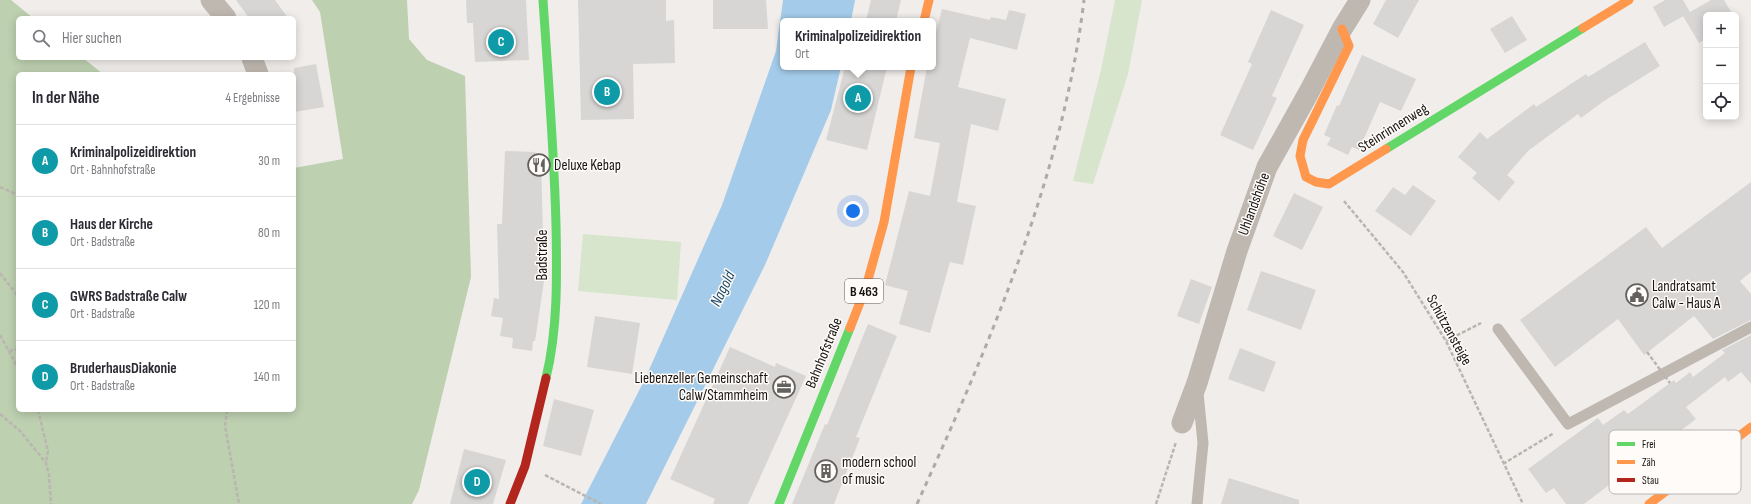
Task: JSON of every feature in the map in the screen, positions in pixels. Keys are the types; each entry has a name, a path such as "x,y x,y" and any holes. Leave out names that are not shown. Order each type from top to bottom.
{"street":[{"path":"211,0 224,16"},
{"name":"Badstraße","path":"510,504 525,466 549,366 556,304 557,255 555,174 543,0"},
{"path":"925,18 929,0"},
{"name":"Uhlandshöhe","path":"1182,423 1196,383 1236,251 1267,167 1342,29 1360,0"},
{"name":"Steinrinnenweg","path":"1329,184 1629,0"},
{"path":"1329,184 1316,182 1306,177 1300,156 1303,140 1349,46 1342,29"},
{"path":"253,60 257,72"},
{"name":"Bahnhofstraße","path":"779,504 866,287 884,222 910,70"},
{"path":"1741,435 1751,427"},
{"path":"1649,504 1662,494"}],"lane":[{"path":"1498,329 1568,424 1751,327"},
{"path":"1196,383 1203,443 1197,504"}],"path":[{"name":"Schützensteige","path":"1329,184 1404,272 1446,341 1523,504"},
{"path":"0,187 16,194"},
{"path":"0,273 16,293"},
{"path":"1446,341 1484,322"},
{"path":"0,335 16,364"},
{"path":"10,351 16,350"},
{"path":"1647,352 1670,383"},
{"path":"38,412 48,451 46,463 49,475 51,504"},
{"path":"227,412 225,426 239,504"},
{"path":"0,414 20,431 46,463"},
{"path":"1156,504 1182,423"},
{"path":"1503,464 1568,424"},
{"path":"525,466 601,504"}],"green space":[{"path":"0,0 11,0 31,16 16,16 16,60 86,60 100,72 16,72 16,412 296,412 296,168 343,159 320,12 312,0 407,0 409,39 427,60 465,76 471,277 419,490 412,504 0,504"},
{"path":"1115,0 1142,0 1128,74 1093,184 1073,181 1101,70"},
{"path":"583,234 681,242 677,300 578,291"}],"water":[{"path":"783,0 855,0 852,18 781,18"},
{"name":"Nagold","path":"780,22 780,70 840,70 831,110 765,265 646,504 581,504 645,379 722,205 776,51"}],"building":[{"path":"236,0 275,0 287,16 248,16"},
{"path":"466,0 526,0 529,60 475,62 473,23 467,23"},
{"path":"578,0 666,0 666,21 674,20 675,63 633,64 634,119 581,120"},
{"path":"713,0 766,0 768,29 713,29"},
{"path":"871,0 901,0 897,18 867,18"},
{"path":"1386,0 1419,0 1398,38 1373,24"},
{"path":"1665,0 1683,0 1690,12 1711,0 1724,0 1731,12 1703,12 1703,41 1699,43 1683,16 1664,27 1653,7"},
{"path":"942,9 990,20 991,17 1006,20 1009,10 1026,14 1017,50 970,38 958,87 1006,99 998,131 971,124 957,202 976,206 963,265 950,262 930,333 899,324 908,291 885,285 909,191 930,196 940,143 914,138 926,70 936,70 936,32"},
{"path":"1271,10 1304,25 1272,96 1277,98 1253,150 1220,135 1252,64 1248,62"},
{"path":"1512,16 1527,40 1505,53 1490,29"},
{"path":"1645,42 1660,66 1604,101 1581,118 1578,114 1528,151 1507,175 1515,182 1499,201 1472,178 1477,173 1458,157 1480,132 1487,139 1534,104 1536,107 1586,74 1588,77"},
{"path":"1362,55 1416,79 1401,111 1380,102 1359,150 1352,147 1348,155 1327,145 1331,138 1324,135"},
{"path":"316,64 324,107 296,112 296,72 294,72 294,68"},
{"path":"844,70 886,70 867,150 826,140"},
{"path":"505,151 534,152 541,155 544,281 535,341 533,341 532,351 512,348 513,338 500,336 503,318 491,316 494,298 499,299 497,224 502,224"},
{"name":"Landratsamt Calw - Haus A","path":"1751,182 1751,272 1740,281 1751,294 1751,320 1713,339 1694,316 1644,355 1618,319 1555,367 1520,320 1646,227 1662,248"},
{"path":"1413,185 1436,201 1411,236 1375,211 1393,187 1405,195"},
{"path":"1294,193 1323,207 1302,250 1273,236"},
{"path":"1261,271 1316,290 1301,330 1247,310"},
{"path":"1191,279 1212,287 1199,324 1177,316"},
{"path":"595,316 640,323 632,374 587,367"},
{"path":"868,324 897,336 856,437 860,438 834,504 792,504 825,424 827,425"},
{"path":"1751,335 1751,384 1741,372 1728,382 1725,377 1686,407 1696,419 1682,430 1609,430 1609,485 1584,504 1566,504 1554,488 1546,493 1528,469 1598,418 1603,425 1624,410 1628,414 1674,380 1676,383 1690,372 1693,377 1725,353 1722,350"},
{"path":"730,347 775,367 776,363 806,376 748,504 713,504 715,499 670,479"},
{"path":"1240,348 1276,362 1264,392 1228,379"},
{"path":"554,399 594,410 581,456 543,446"},
{"path":"464,449 506,460 493,504 450,504"},
{"path":"1229,478 1299,500 1299,504 1221,504"}],"railway":[{"path":"917,504 971,383 1020,258 1041,194 1059,130 1074,65 1084,0"}],"traffic: fast":[{"path":"543,0 554,168 557,263 555,321 546,378"},
{"path":"1386,149 1583,28"},
{"path":"779,504 850,328"}],"traffic: slow":[{"path":"925,18 929,0"},
{"path":"1583,28 1629,0"},
{"path":"1342,29 1349,46 1303,140 1300,156 1306,177 1316,182 1329,184 1386,149"},
{"path":"850,328 866,287 884,222 910,70"},
{"path":"1741,435 1751,427"},
{"path":"1649,504 1662,494"}],"traffic: jam":[{"path":"510,504 525,466 546,378"}],"place":[{"name":"GWRS Badstraße Calw","path":"501,42"},
{"name":"Haus der Kirche","path":"607,92"},
{"name":"Kriminalpolizeidirektion","path":"858,98"},
{"name":"Deluxe Kebap","path":"539,165"},
{"name":"Landratsamt Calw - Haus A","path":"1637,295"},
{"name":"Liebenzeller Gemeinschaft Calw/Stammheim","path":"784,387"},
{"name":"modern school of music","path":"826,471"},
{"name":"BruderhausDiakonie","path":"477,482"}]}
